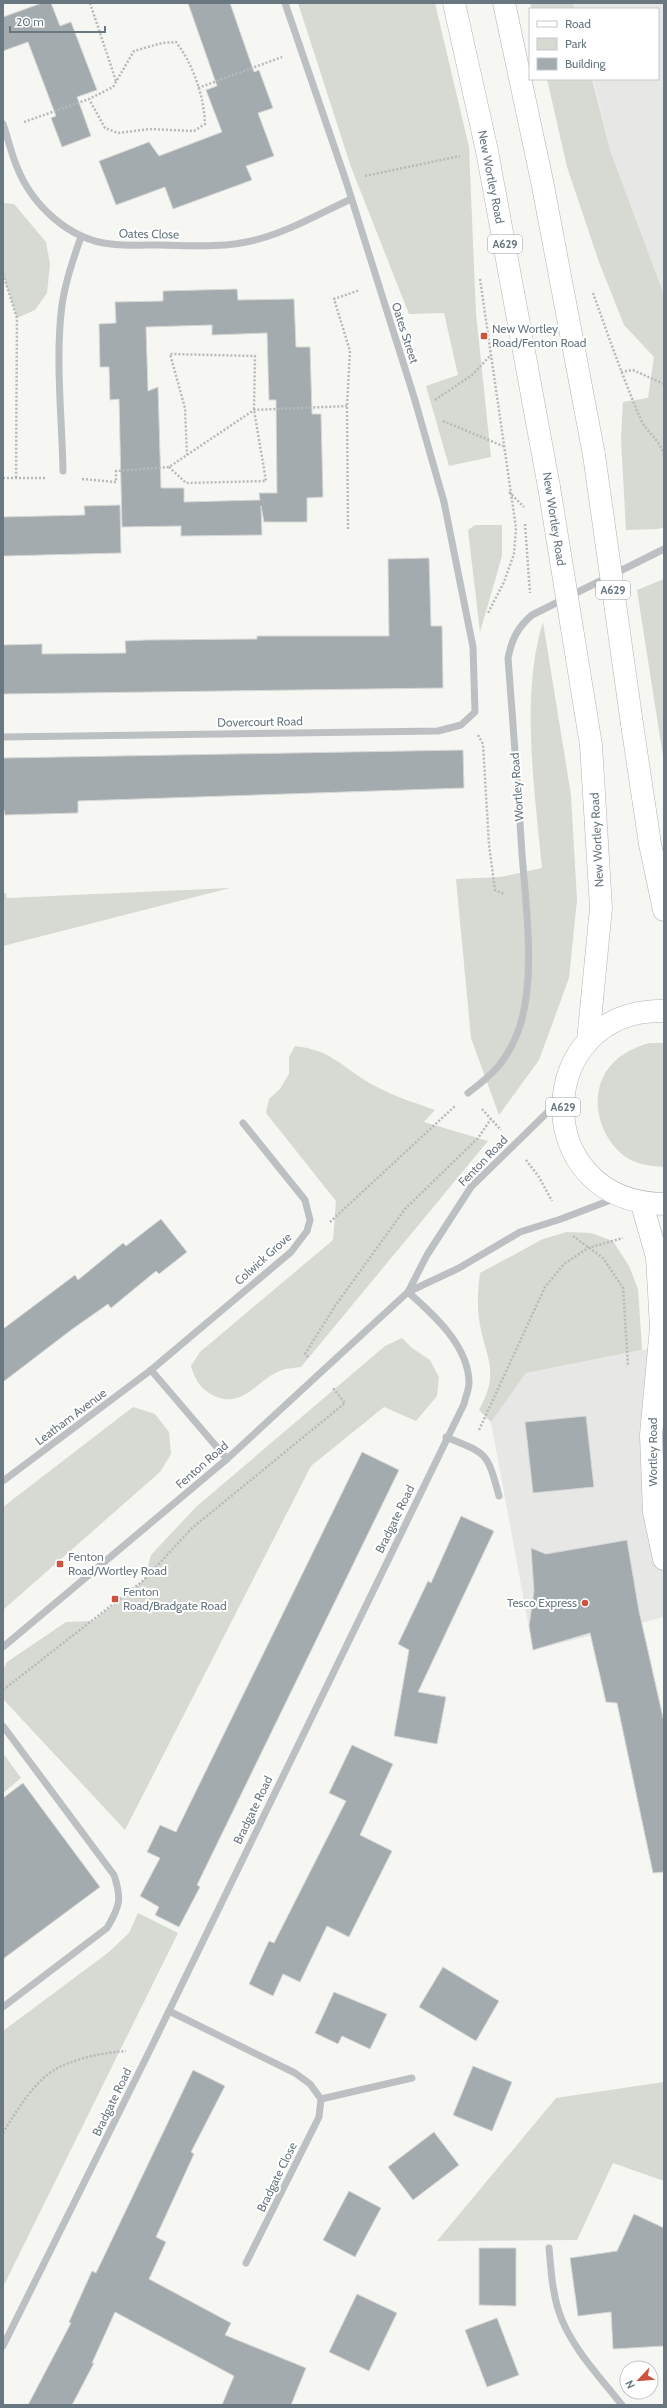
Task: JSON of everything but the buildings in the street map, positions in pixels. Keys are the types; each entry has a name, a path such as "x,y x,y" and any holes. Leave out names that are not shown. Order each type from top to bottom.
{"main road":[{"name":"New Wortley Road","path":"454,3 487,151 549,487 591,745 601,908 588,1041"},
{"name":"A629","path":"504,3 542,181 594,455 650,844 664,910"},
{"name":"A629","path":"664,1011 645,1011 614,1021 588,1041 571,1067 562,1098 564,1128 575,1156 594,1180 620,1196 642,1204 664,1204"},
{"name":"Wortley Road","path":"642,1204 657,1257 661,1327 651,1435 654,1512 664,1558"}],"street":[{"name":"Oates Street","path":"285,3 346,181 414,397 444,502 473,646 475,712 469,719"},
{"name":"Oates Close","path":"4,126 17,168 29,190 45,210 65,228 81,237 110,244 205,246 235,244 259,239 297,224 351,199"},
{"path":"63,471 60,338 62,304 70,267 81,237"},
{"name":"Wortley Road","path":"468,1093 505,1061 518,1033 528,997 526,904 508,658 512,642 520,626 532,615 664,549"},
{"name":"Dovercourt Road","path":"3,736 438,731 461,725 469,719"},
{"name":"Fenton Road","path":"408,1292 427,1255 471,1187 562,1098"},
{"name":"Colwick Grove","path":"151,1370 291,1252 307,1231 310,1220 305,1200 243,1123"},
{"name":"Fenton Road","path":"3,1647 227,1458 408,1292 458,1268 520,1232 561,1219 620,1196"},
{"name":"Bradgate Road","path":"3,2346 150,2050 446,1437 464,1404 469,1383 465,1364 456,1343 437,1318 408,1292"},
{"path":"151,1370 227,1458"},
{"name":"Leatham Avenue","path":"3,1481 151,1370"},
{"path":"446,1437 480,1451 490,1464 499,1496"},
{"path":"3,1726 114,1875 120,1894 118,1910 107,1928 3,2007"},
{"path":"169,2011 295,2073 310,2084 321,2099 412,2078"},
{"name":"Bradgate Close","path":"246,2263 319,2117 321,2099"},
{"path":"549,2248 554,2292 559,2312 567,2330 622,2405"}],"path":[{"path":"90,3 116,81"},
{"path":"4,126 89,99 113,87 134,50 176,42 184,53 198,88 204,109 204,124 194,131 149,129 118,133 105,128 89,99"},
{"path":"198,88 302,50"},
{"path":"346,181 487,151"},
{"path":"3,274 16,318 16,479"},
{"path":"480,275 509,491 516,528 515,547 504,582"},
{"path":"348,529 347,406 350,351 334,299 378,284"},
{"path":"169,467 186,483 266,481 254,410 255,356 170,354 185,408 187,455"},
{"path":"418,411 472,375 490,356"},
{"path":"664,384 633,370 621,372 642,422 662,445 664,456"},
{"path":"78,479 116,482 116,471 169,467 254,410 347,406"},
{"path":"418,411 503,446"},
{"path":"3,478 47,478"},
{"path":"509,491 524,507 524,515"},
{"path":"525,522 532,615"},
{"path":"469,719 483,744 489,845 495,890 526,904"},
{"path":"307,1231 334,1221 468,1093 514,1144 539,1177 567,1232 603,1258 623,1288 628,1369"},
{"path":"471,1447 545,1287 564,1264 588,1248 650,1230"},
{"path":"3,2133 25,2099 54,2070 99,2053 150,2050"}],"shaded area":[{"path":"574,3 664,3 664,295 611,153 593,80 659,80 659,8 575,8"},
{"path":"664,1346 664,1617 533,1650 491,1422 526,1373"}],"green space":[{"path":"298,3 435,3 469,147 476,313 491,457 449,466 426,386 458,375 444,313 409,314 351,167"},
{"path":"530,3 573,3 575,8 532,8"},
{"path":"547,80 592,80 611,153 664,295 664,527 658,529 626,530 621,439 623,402 648,398 654,357 624,325 599,262 567,167"},
{"path":"3,203 14,204 46,242 50,264 47,293 35,310 17,318 3,274"},
{"path":"475,525 502,525 502,556 480,632 468,530"},
{"path":"664,579 664,763 637,590"},
{"path":"543,622 571,795 577,900 569,978 539,1060 499,1115 471,1038 456,879 501,877 542,868 533,776 531,712 532,681 536,650"},
{"path":"230,888 3,946 3,893 6,893 7,898"},
{"path":"649,1043 664,1043 664,1167 637,1162 623,1155 606,1135 598,1110 600,1084 614,1062 622,1055"},
{"path":"295,1046 320,1052 339,1062 366,1081 384,1091 435,1110 424,1122 488,1141 301,1367 282,1370 272,1375 248,1393 239,1397 231,1399 221,1398 209,1393 202,1388 197,1381 191,1366 200,1352 333,1240 336,1201 266,1113 269,1099 280,1089 289,1074 289,1057"},
{"path":"567,1232 591,1233 613,1241 629,1266 638,1289 642,1350 526,1373 491,1422 479,1410 486,1396 490,1374 490,1364 478,1313 480,1273 543,1239"},
{"path":"402,1338 412,1348 430,1360 439,1377 437,1396 416,1421 384,1407 311,1466 125,1830 3,1699 3,1670 7,1662 66,1622 93,1621 144,1580 151,1555 196,1507 385,1346"},
{"path":"133,1407 155,1414 169,1432 171,1454 160,1472 3,1610 3,1507"},
{"path":"3,1753 21,1778 3,1793"},
{"path":"138,1913 178,1933 3,2287 3,2031 109,1952 129,1933"},
{"path":"664,2082 664,2181 613,2163 577,2240 437,2241 556,2098"}],"place":[{"name":"New Wortley Road/Fenton Road","path":"484,336"},
{"name":"Fenton Road/Wortley Road","path":"60,1564"},
{"name":"Fenton Road/Bradgate Road","path":"115,1599"},
{"name":"Tesco Express","path":"585,1603"}]}
